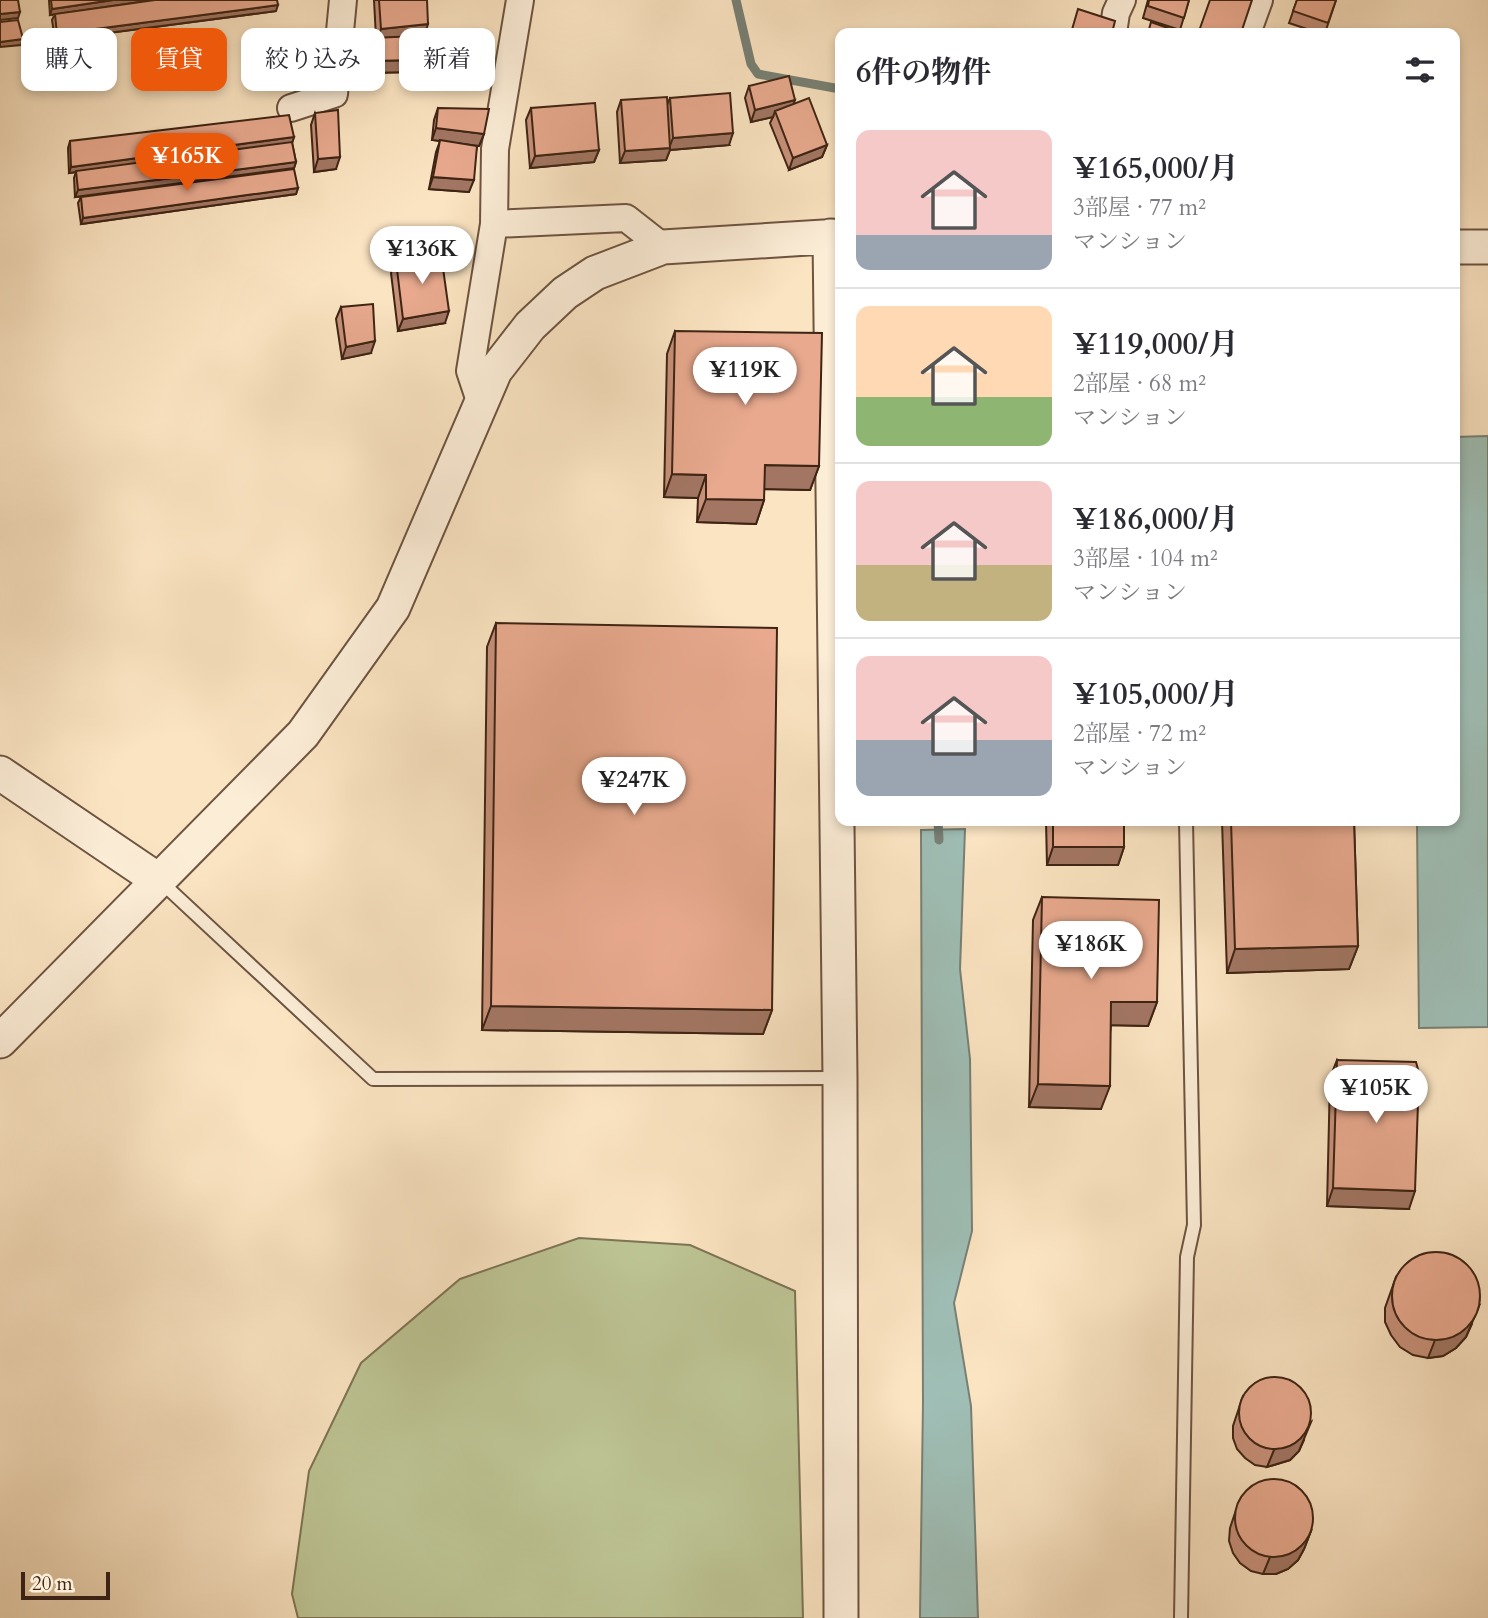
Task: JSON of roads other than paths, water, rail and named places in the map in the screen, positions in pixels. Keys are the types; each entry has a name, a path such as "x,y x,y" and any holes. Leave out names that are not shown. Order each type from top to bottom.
{"street":[{"path":"290,108 334,94 344,0"},
{"path":"480,401 470,371 494,224 495,149 520,0"},
{"path":"1114,28 1116,13 1122,0"},
{"path":"1249,28 1259,0"},
{"path":"494,224 626,218 663,247"},
{"path":"0,1041 303,734 393,608 480,401 495,371 530,326 565,293 595,273 663,247 835,236"},
{"path":"1460,245 1488,247"},
{"path":"0,773 158,880"},
{"path":"839,826 841,1618"}],"lane":[{"path":"1181,1618 1187,1257 1194,1225 1186,826"},
{"path":"158,880 373,1079 840,1078"}],"water":[{"path":"1488,436 1488,1027 1419,1028 1417,826 1460,826 1460,437"},
{"path":"965,829 960,969 970,1059 972,1231 954,1303 971,1406 978,1618 920,1618 923,1402 921,830"}],"waterway":[{"path":"736,0 751,64 758,74 835,88"},
{"path":"938,826 939,840"}]}
